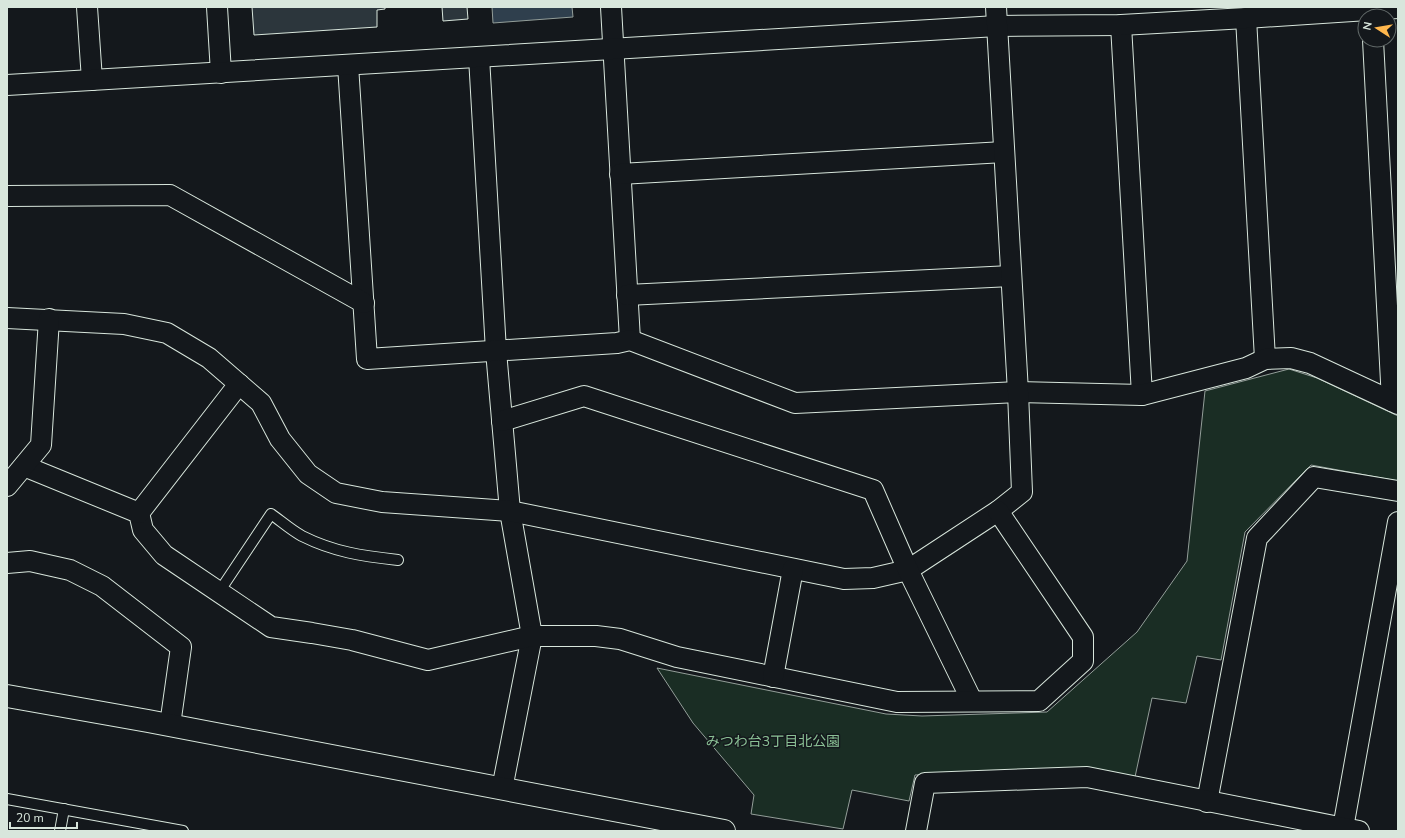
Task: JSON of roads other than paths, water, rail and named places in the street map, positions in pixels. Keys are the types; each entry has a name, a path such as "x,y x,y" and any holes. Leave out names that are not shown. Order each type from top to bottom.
{"street":[{"path":"87,7 92,80"},
{"path":"217,7 221,73"},
{"path":"611,7 630,340"},
{"path":"7,85 613,49 997,16 1121,25 1357,12"},
{"path":"7,318 124,324 167,333 209,358 261,403 280,439 308,474 336,493 382,502 510,511 844,579 873,578 908,570 998,511 1022,492 1012,276 997,16"},
{"path":"1246,18 1265,359"},
{"path":"1121,25 1142,395"},
{"path":"348,65 367,359 617,343 630,340 795,403 1018,392 1142,395 1246,368 1265,359 1291,358 1310,363 1395,403 1373,48"},
{"path":"479,57 496,351 510,511 532,636 502,789"},
{"path":"620,174 1004,152"},
{"path":"7,196 170,196 364,303"},
{"path":"627,295 1012,276"},
{"path":"7,486 41,445 49,319"},
{"path":"239,384 139,513 142,530 164,555 271,627 352,640 428,660 532,636 596,636 620,638 677,657 897,702 1039,701 1083,661 1083,637 998,511"},
{"path":"502,421 584,396 873,490 908,570 972,701"},
{"path":"24,466 139,513"},
{"path":"1206,802 1256,538 1314,476 1398,491"},
{"path":"916,831 925,782 1087,777 1206,802 1351,829 1398,522"},
{"path":"7,563 30,561 70,570 102,586 181,647 170,725"},
{"path":"773,677 793,569"},
{"path":"7,696 170,725 724,831"}],"lane":[{"path":"219,592 271,514 300,535 329,548 359,556 398,560"},
{"path":"7,799 177,830"},
{"path":"60,831 64,809"}],"water":[{"path":"492,7 572,7 573,17 493,23"}],"park label":[{"name":"みつわ台3丁目北公園","path":"773,741"}]}
